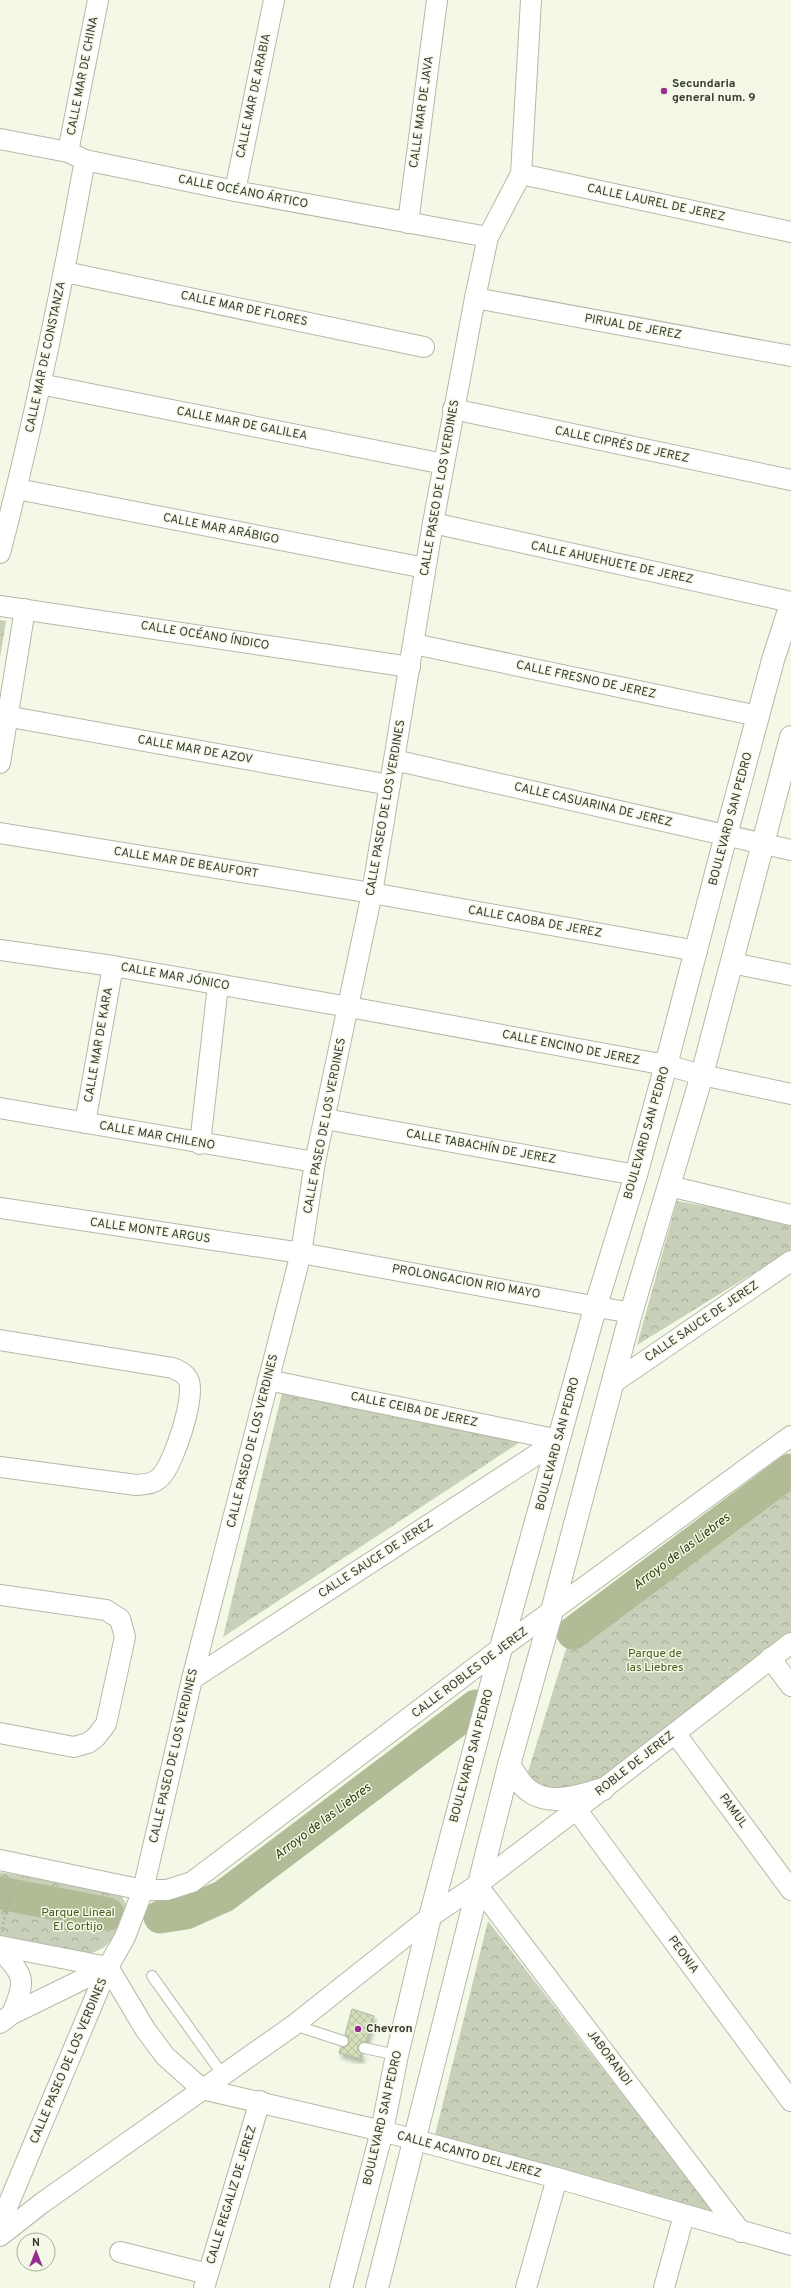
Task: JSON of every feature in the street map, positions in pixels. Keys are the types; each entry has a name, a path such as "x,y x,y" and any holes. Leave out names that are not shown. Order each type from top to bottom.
{"street":[{"name":"CALLE MAR DE CHINA","path":"76,156 98,0"},
{"name":"CALLE MAR DE ARABIA","path":"235,191 274,0"},
{"name":"CALLE MAR DE JAVA","path":"408,223 437,0"},
{"name":"CALLE PASEO DE LOS VERDINES","path":"0,2224 108,1968 125,1937 140,1898 192,1679 301,1253 315,1162 372,893 414,644 425,568 475,298 488,237 521,174 531,0"},
{"name":"CALLE OCÉANO ÁRTICO","path":"0,139 235,191 488,237"},
{"name":"CALLE MAR DE CONSTANZA","path":"0,553 17,489 65,272 76,156"},
{"name":"CALLE LAUREL DE JEREZ","path":"521,174 791,232"},
{"name":"CALLE MAR DE FLORES","path":"65,272 424,347"},
{"name":"PIRUAL DE JEREZ","path":"475,298 791,356"},
{"name":"CALLE MAR DE GALILEA","path":"40,384 444,464"},
{"name":"CALLE CIPRÉS DE JEREZ","path":"454,409 791,480"},
{"name":"CALLE MAR ARÁBIGO","path":"17,489 425,568"},
{"name":"CALLE AHUEHUETE DE JEREZ","path":"433,523 791,603"},
{"name":"BOULEVARD SAN PEDRO","path":"341,2288 382,2131 397,2055 430,1917 499,1655 596,1305 636,1174 666,1066 758,716 791,603"},
{"name":"CALLE OCÉANO ÍNDICO","path":"0,606 410,667"},
{"path":"0,763 4,716 25,609"},
{"name":"CALLE FRESNO DE JEREZ","path":"414,644 758,716"},
{"name":"CALLE MAR DE AZOV","path":"4,716 390,785"},
{"path":"377,2288 477,1885 509,1764 632,1312 702,1076 791,737"},
{"name":"CALLE CASUARINA DE JEREZ","path":"394,760 791,850"},
{"name":"CALLE MAR DE BEAUFORT","path":"0,833 372,893"},
{"name":"CALLE CAOBA DE JEREZ","path":"372,893 697,951"},
{"name":"CALLE MAR JÓNICO","path":"0,951 113,966 349,1007"},
{"path":"732,962 791,975"},
{"name":"CALLE MAR DE KARA","path":"85,1123 113,966"},
{"path":"200,1144 218,985"},
{"name":"CALLE ENCINO DE JEREZ","path":"349,1007 666,1066 702,1076 791,1094"},
{"name":"CALLE MAR CHILENO","path":"0,1108 200,1144 315,1162"},
{"name":"CALLE TABACHÍN DE JEREZ","path":"325,1119 636,1174"},
{"path":"669,1186 791,1215"},
{"name":"CALLE MONTE ARGUS","path":"0,1208 301,1253"},
{"name":"PROLONGACION RIO MAYO","path":"301,1253 632,1312"},
{"name":"CALLE SAUCE DE JEREZ","path":"613,1383 791,1261"},
{"path":"0,1340 161,1365 183,1373 188,1379 190,1389 189,1403 170,1462 163,1475 153,1483 136,1485 0,1467"},
{"name":"CALLE CEIBA DE JEREZ","path":"268,1380 559,1440"},
{"name":"CALLE ROBLES DE JEREZ","path":"0,1860 140,1898 192,1882 499,1655 549,1620 791,1436"},
{"name":"CALLE SAUCE DE JEREZ","path":"192,1679 559,1440"},
{"path":"0,1595 106,1610 120,1619 125,1636 106,1724 88,1743 74,1747 0,1733"},
{"name":"ROBLE DE JEREZ","path":"0,2236 42,2203 294,2024 430,1917 477,1885 791,1643"},
{"path":"770,1658 791,1686"},
{"name":"PAMUL","path":"675,1733 791,1890"},
{"path":"509,1764 528,1790 544,1796 568,1800 603,1789"},
{"name":"PEONIA","path":"576,1809 791,2101"},
{"name":"JABORANDI","path":"477,1885 741,2232"},
{"path":"1,1940 108,1968 149,2034 165,2056 202,2089"},
{"path":"1,1940 21,1975 22,1989 6,2018"},
{"path":"6,2018 108,1968"},
{"name":"CALLE ACANTO DEL JEREZ","path":"202,2089 260,2101 382,2131 414,2141 557,2178 741,2232 786,2239"},
{"name":"CALLE REGALIZ DE JEREZ","path":"206,2281 260,2101"},
{"path":"526,2288 557,2178"},
{"path":"664,2288 684,2215"},
{"path":"120,2252 206,2281"}],"lane":[{"path":"152,1976 223,2075"},
{"path":"294,2024 343,2041"},
{"path":"364,2048 397,2055"}],"path":[{"path":"1,1940 12,1883"}],"green space":[{"path":"0,620 6,621 0,658"},
{"path":"677,1201 791,1222 791,1250 637,1345"},
{"path":"282,1393 525,1439 223,1637"},
{"name":"Parque de las Liebres","path":"791,1479 791,1637 601,1781 570,1794 545,1789 527,1775 566,1649"},
{"name":"Parque Lineal El Cortijo","path":"0,1872 119,1891 127,1906 121,1923 114,1937 109,1943 103,1948 86,1954 0,1939"},
{"path":"488,1921 723,2224 433,2143"}],"building":[{"name":"Chevron","path":"352,2009 374,2016 366,2042 362,2042 358,2046 358,2050 362,2054 361,2059 339,2053 341,2047 347,2046 349,2043 348,2037 345,2035"}],"waterway":[{"name":"Arroyo de las Liebres","path":"573,1633 791,1470"},
{"name":"Arroyo de las Liebres","path":"160,1917 186,1913 224,1896 476,1706"},
{"name":"Arroyo de las Liebres","path":"0,1893 108,1914"}],"place":[{"name":"Secundaria general num. 9","path":"664,91"},
{"name":"Chevron","path":"358,2029"}]}
